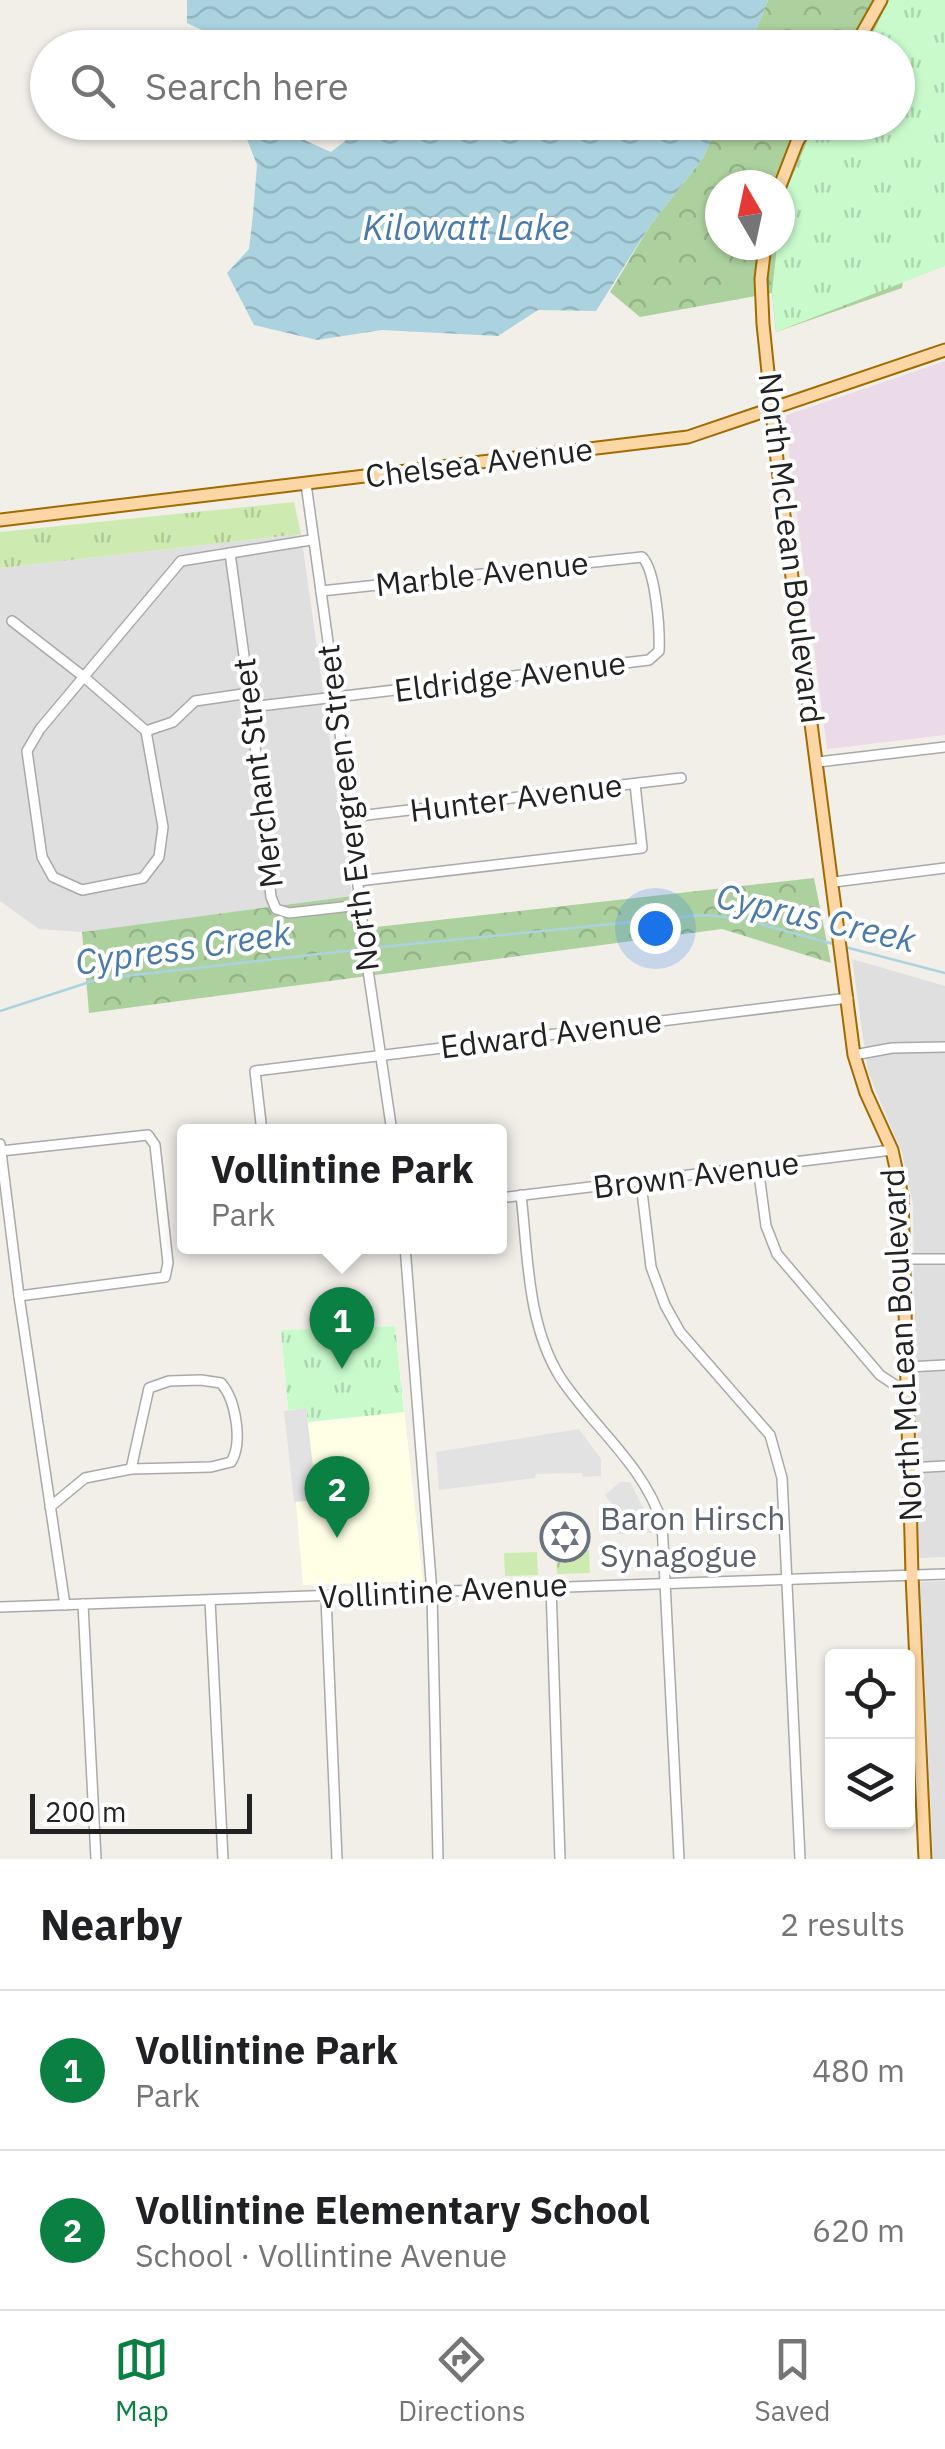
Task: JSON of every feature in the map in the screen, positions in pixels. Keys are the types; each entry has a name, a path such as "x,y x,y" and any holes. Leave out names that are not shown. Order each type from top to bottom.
{"main road":[{"path":"864,30 880,0"},
{"path":"786,170 798,140"},
{"name":"North McLean Boulevard","path":"763,260 761,279 772,410 854,1055 892,1150 902,1196 912,1575 925,1859"},
{"name":"Chelsea Avenue","path":"0,520 688,437 945,350"}],"street":[{"name":"North Evergreen Street","path":"306,484 391,1124"},
{"path":"12,621 84,677 146,731 163,826 160,857 143,878 82,890 53,876 42,857 28,751 40,729 84,677 182,561 311,540"},
{"name":"Merchant Street","path":"230,554 252,707 271,897 276,909 289,913 360,906"},
{"name":"Marble Avenue","path":"322,591 642,557 652,576 660,646 649,660"},
{"name":"Eldridge Avenue","path":"252,707 649,660"},
{"path":"146,731 172,722 195,702 250,694"},
{"path":"818,762 945,747"},
{"name":"Hunter Avenue","path":"350,818 681,778"},
{"path":"358,881 642,848 635,784"},
{"path":"834,882 945,868"},
{"name":"Edward Avenue","path":"261,1124 255,1072 848,998"},
{"path":"854,1055 892,1048 945,1047"},
{"path":"18,1296 165,1277 168,1263 155,1146 148,1136 1,1148 5,1224 65,1605"},
{"name":"Brown Avenue","path":"507,1197 892,1150"},
{"path":"758,1167 766,1226 777,1254 880,1375 907,1388"},
{"path":"641,1182 650,1267 664,1305 680,1332 770,1435 782,1478 800,1859"},
{"path":"521,1195 540,1335 561,1378 649,1492 662,1523 679,1859"},
{"path":"406,1254 432,1593 438,1859"},
{"path":"904,1259 945,1259"},
{"path":"908,1367 945,1365"},
{"path":"50,1507 84,1478 131,1468 211,1467 231,1462 238,1444 226,1388 221,1383 202,1380 169,1381 149,1388 131,1468"},
{"path":"910,1468 945,1466"},
{"name":"Vollintine Avenue","path":"0,1607 326,1598 667,1580 945,1574"},
{"path":"551,1586 560,1859"},
{"path":"326,1598 337,1859"},
{"path":"210,1600 223,1859"},
{"path":"82,1604 96,1859"}],"shaded area":[{"path":"945,361 945,735 827,749 787,415"},
{"path":"301,534 352,896 82,932 39,929 0,901 0,568"},
{"path":"852,959 945,986 945,1557 918,1558 913,1205 902,1153 868,1072"},
{"path":"395,1326 423,1581 303,1585 281,1330"},
{"path":"306,1408 317,1500 294,1502 284,1411"},
{"path":"579,1429 601,1459 601,1476 536,1474 535,1478 439,1490 436,1452"},
{"path":"620,1482 630,1482 652,1533 613,1534 611,1503 605,1495"},
{"path":"945,1581 945,1859 933,1859 920,1582"}],"green space":[{"path":"768,0 945,0 902,288 776,332 772,293 640,317 610,292 651,224 703,158 711,140 915,140 915,30 756,30"},
{"path":"889,0 945,0 945,266 776,332 772,292 775,260 795,260 795,170 808,140 915,140 915,30 874,30"},
{"path":"294,502 301,534 0,568 0,532"},
{"path":"814,878 831,963 722,929 89,1013 82,932 352,896 358,929"},
{"path":"395,1326 404,1412 308,1422 306,1409 288,1410 281,1330"},
{"path":"589,1550 590,1573 557,1574 556,1551"},
{"path":"537,1552 538,1575 505,1576 504,1553"}],"water":[{"path":"187,0 768,0 756,30 202,30 187,23"},
{"name":"Kilowatt Lake","path":"247,140 304,140 331,152 346,140 711,140 703,158 651,224 596,311 538,310 498,336 382,330 317,340 254,325 227,273 249,249 257,165"}],"waterway":[{"name":"Cyprus Creek","path":"371,948 703,915 739,918 837,945"},
{"name":"Cyprus Creek","path":"845,947 945,973"},
{"name":"Cypress Creek","path":"0,1011 99,979 363,949"}],"place":[{"name":"Vollintine Park","path":"342,1369"},
{"name":"Baron Hirsch Synagogue","path":"565,1537"},
{"name":"Vollintine Elementary School","path":"337,1538"}]}
